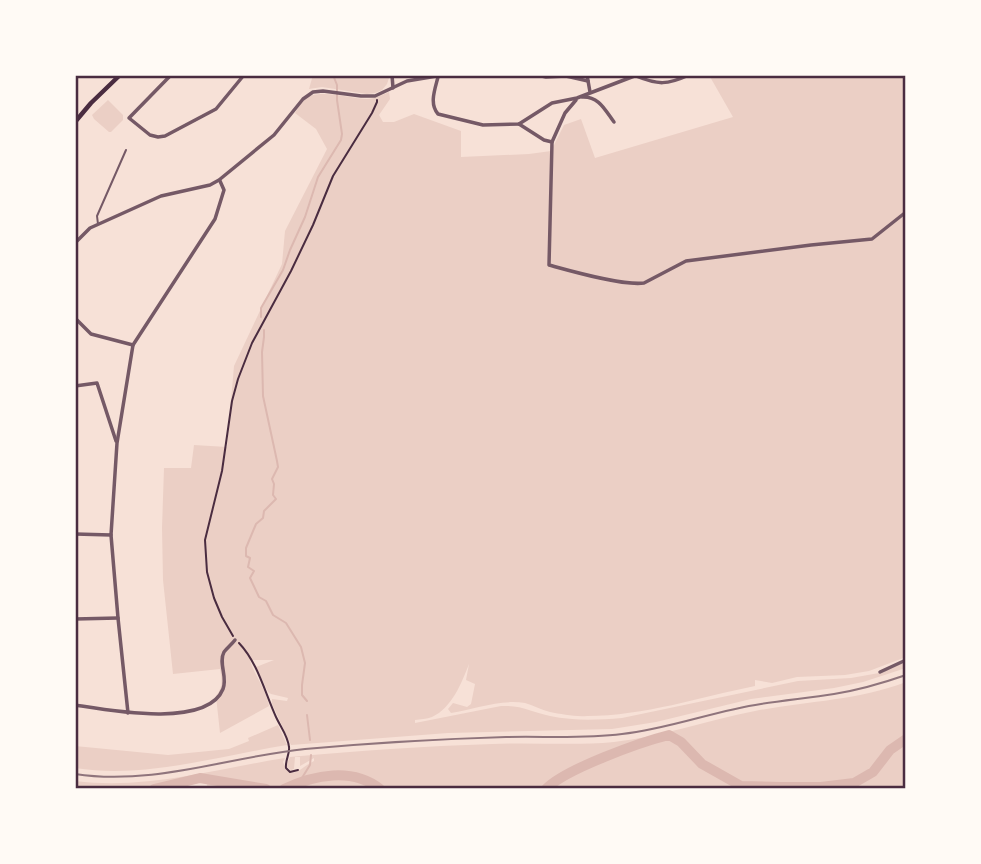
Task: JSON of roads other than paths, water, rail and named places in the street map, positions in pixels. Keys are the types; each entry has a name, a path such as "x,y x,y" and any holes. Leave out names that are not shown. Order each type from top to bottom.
{"main road":[{"path":"75,122 120,75"}],"street":[{"path":"171,75 129,118 155,136 165,136 216,109 244,75"},
{"path":"392,75 393,88"},
{"path":"537,75 587,78 590,92"},
{"path":"689,75 666,83 636,76 577,98 565,113 552,142 549,265 639,284 686,261 872,239 906,212"},
{"path":"75,243 90,228 161,196 209,185 219,180 274,135 303,99 313,92 375,96 407,81 440,76 433,102 434,110 438,114 483,125 519,124 552,103 592,97 600,102 614,122"},
{"path":"519,124 552,142"},
{"path":"128,713 111,535 117,443 133,345 215,219 224,190 219,180"},
{"path":"75,318 90,334 133,345"},
{"path":"75,387 97,383 117,443"},
{"path":"75,534 111,535"},
{"path":"75,619 118,618"},
{"path":"75,705 163,715 196,709 215,700 223,690 225,685 222,659 236,640"},
{"path":"880,671 906,660"}],"lane":[{"path":"98,225 97,216 126,150"}],"waterway":[{"path":"261,317 261,308 283,270 318,177 341,140 337,85 333,75"},
{"path":"264,330 263,396 278,467 272,479 273,495 276,499 256,524 246,548 246,556 250,558 248,567 254,571 250,578 259,597 266,601 273,615 286,623 301,647 305,663 302,695 307,701"},
{"path":"307,715 310,740"},
{"path":"546,789 586,765 669,735 681,742 702,764 741,786 781,787 821,787 854,783 873,772 890,750 906,739"},
{"path":"300,781 310,765 311,755"},
{"path":"284,789 308,780 333,776 357,778 380,789"},
{"path":"154,789 200,778 266,789"}],"railway":[{"path":"75,774 104,777 162,773 276,753 355,745 481,738 607,736 657,728 743,707 853,690 906,675"}]}
